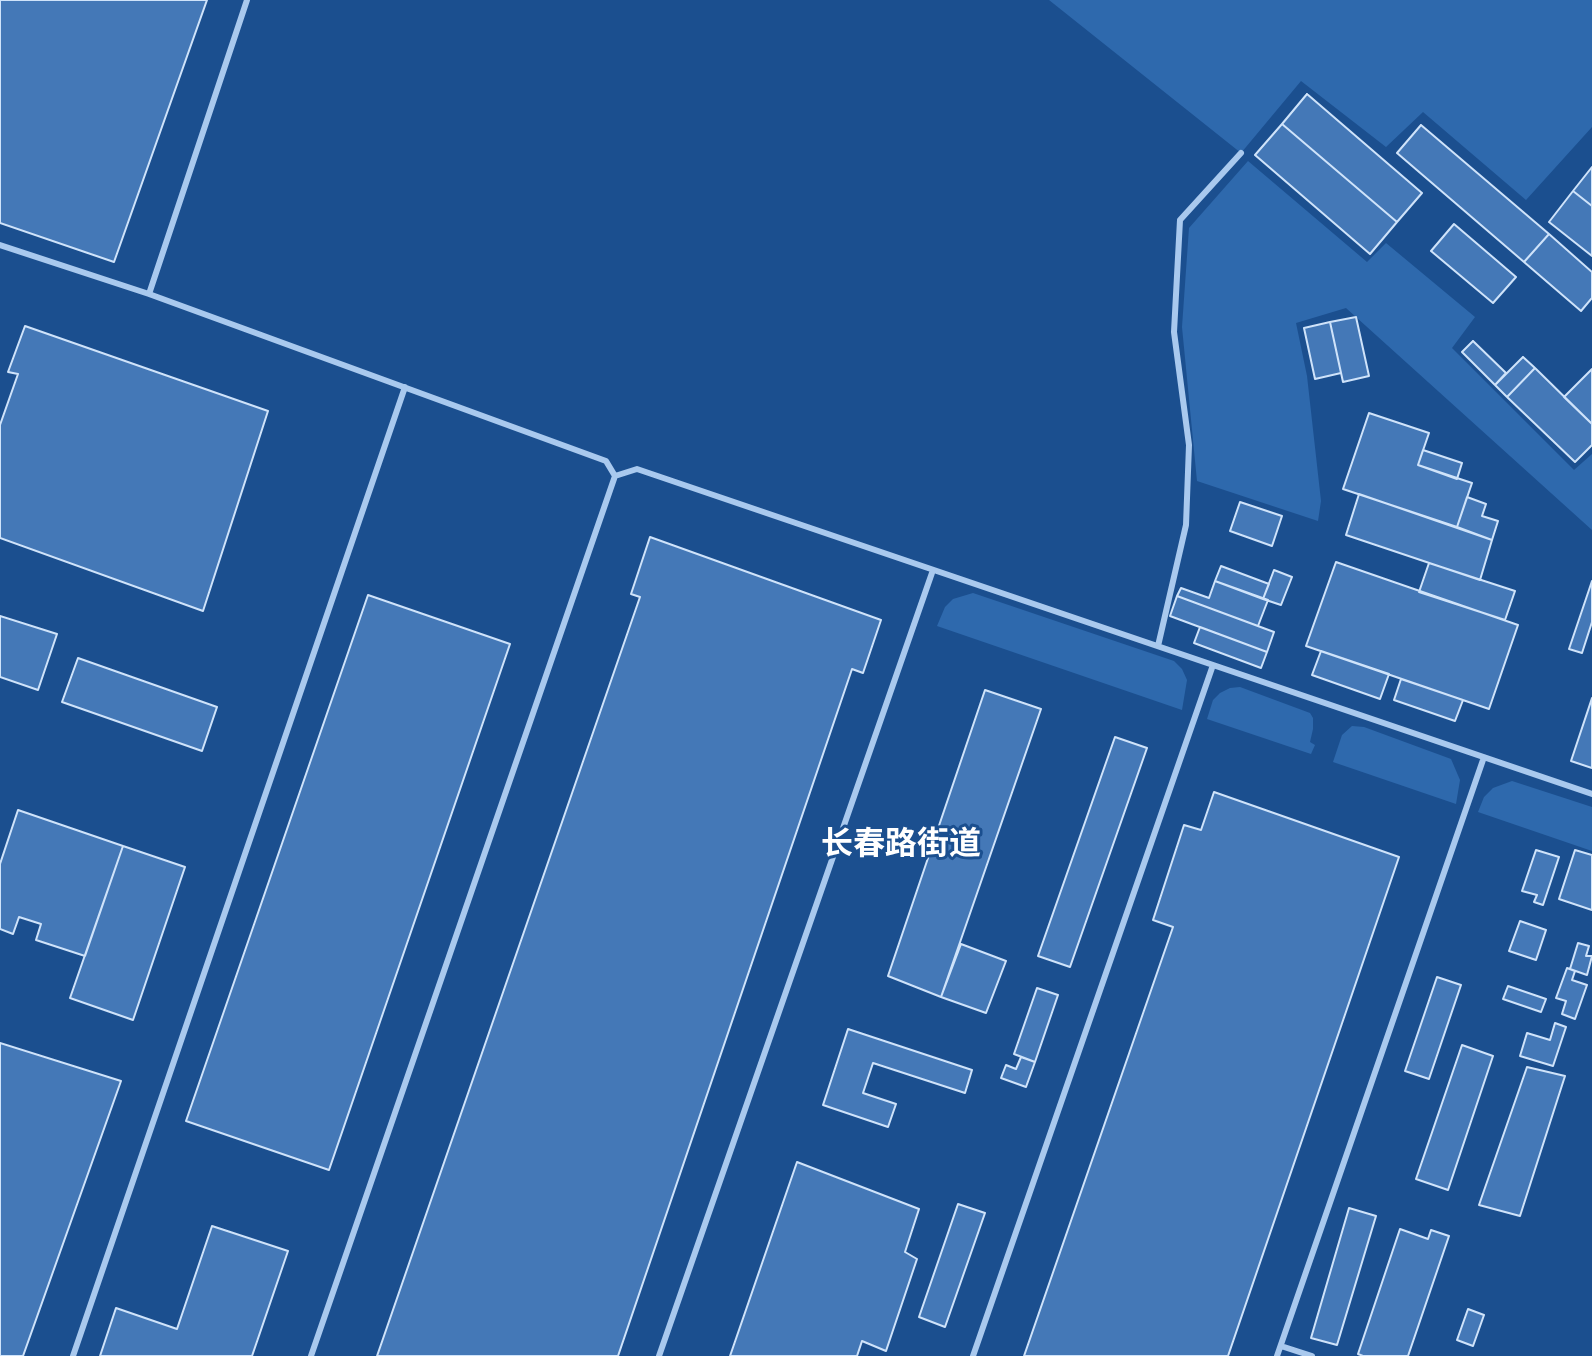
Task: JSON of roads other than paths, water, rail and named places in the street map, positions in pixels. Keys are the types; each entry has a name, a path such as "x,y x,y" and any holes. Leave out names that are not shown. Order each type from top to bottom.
{"lane":[{"path":"149,294 247,0"},
{"path":"1158,646 1186,525 1189,445 1174,332 1180,220 1241,153"},
{"path":"0,245 149,294 606,461 615,476"},
{"path":"73,1356 405,387"},
{"path":"615,476 637,469 1592,794"},
{"path":"311,1356 615,476"},
{"path":"659,1356 933,570"},
{"path":"973,1356 1213,665"},
{"path":"1277,1356 1484,757"},
{"path":"1281,1346 1312,1356"}],"district":[{"name":"长春路街道","path":"901,844"}]}
